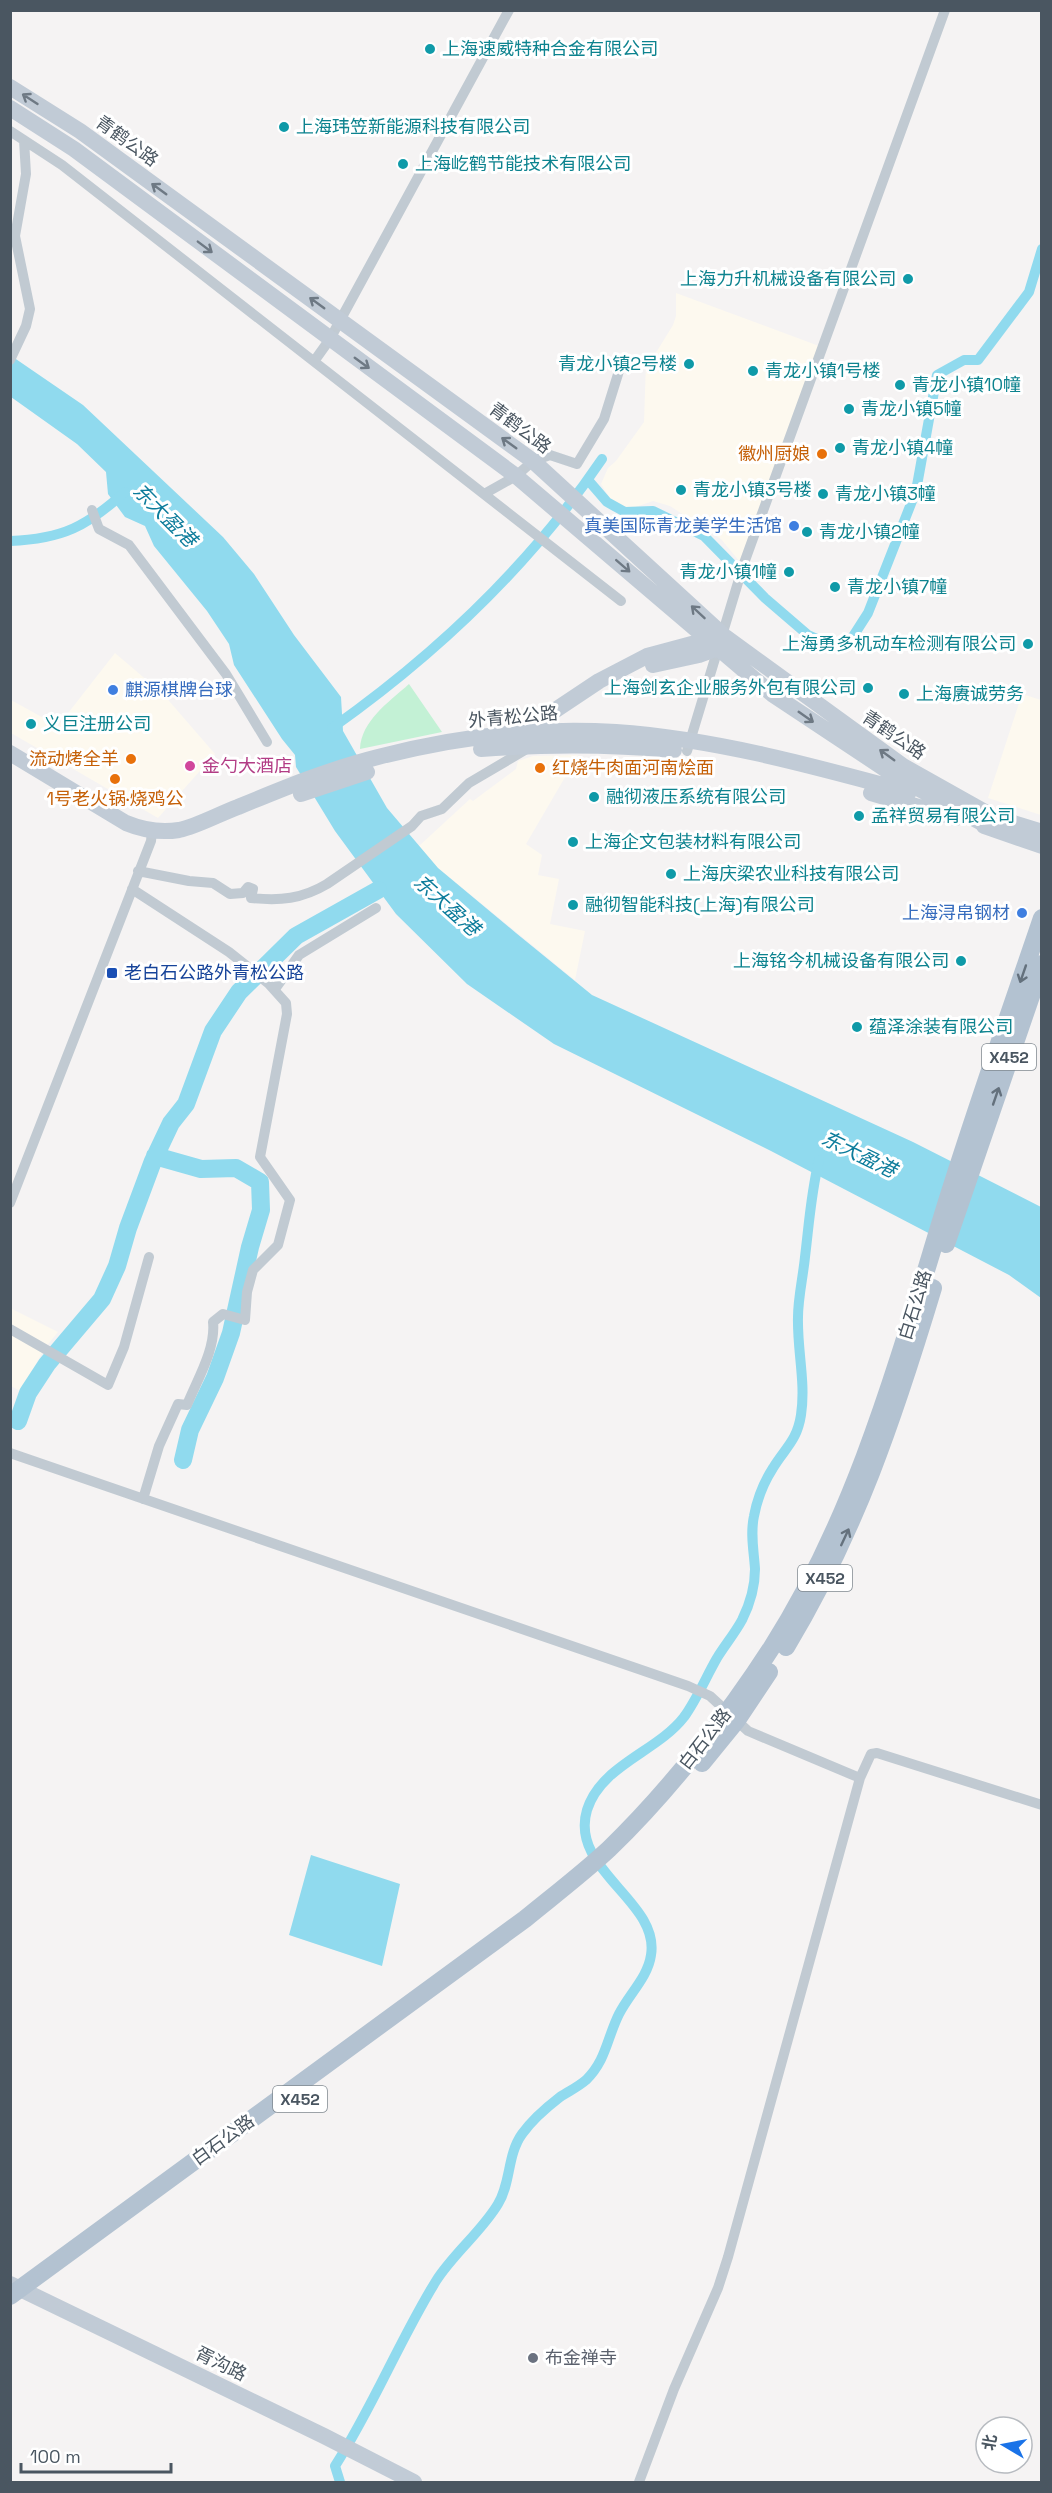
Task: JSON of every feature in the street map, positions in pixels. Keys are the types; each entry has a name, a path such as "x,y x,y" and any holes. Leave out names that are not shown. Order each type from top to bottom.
{"main road":[{"name":"青鹤公路","path":"10,87 80,131 533,460 569,495 594,514 716,641 772,694 897,777 940,800"},
{"name":"青鹤公路","path":"10,108 74,149 516,476 716,641 903,766 992,822"},
{"path":"528,739 611,682 655,664 699,655 716,641"},
{"name":"外青松公路","path":"10,765 121,831 183,839 288,793 380,762 466,740 528,739 616,732 688,746 992,822 1041,832"},
{"name":"外青松公路","path":"688,746 763,754 940,800 1041,846"},
{"name":"外青松公路","path":"10,753 126,823 152,836"},
{"name":"白石公路","path":"10,2310 19,2290 458,1983 659,1814 732,1716 814,1599 845,1538 873,1472 891,1421 939,1248 1041,918"},
{"name":"白石公路","path":"971,1148 1041,964"},
{"name":"胥沟路","path":"19,2290 324,2436 414,2482"}],"street":[{"path":"315,360 330,339 509,10"},
{"path":"688,746 716,641 945,10"},
{"path":"10,131 62,165 315,360 529,531 621,601"},
{"path":"10,360 16,350 30,309 15,236 29,143"},
{"path":"484,494 516,476 533,460 550,455 577,464 603,419 619,371"},
{"path":"92,510 99,530 129,544 226,674 267,741"},
{"path":"138,871 189,881 213,883 230,894 243,893 251,887 251,898 277,900 295,898 313,892 412,826 420,816 442,809 469,783 513,755 528,739"},
{"path":"10,1203 152,836"},
{"path":"132,889 229,952 248,967 271,986 286,1003 287,1014 260,1157 290,1200 278,1245 253,1270 245,1320 223,1314 213,1322 214,1335 187,1405 178,1404 171,1418 143,1499"},
{"path":"271,986 299,956 376,908"},
{"path":"10,1329 108,1385 124,1347 149,1257"},
{"path":"10,1453 688,1686 710,1696 748,1731 860,1778"},
{"path":"639,2482 674,2389 725,2267 860,1778 868,1759 871,1754 877,1753 1041,1805"}],"shaded area":[{"path":"676,293 819,346 740,562 721,539 670,506 653,501 627,510 611,500 601,484 608,468 616,461 644,422 646,362 657,351 673,325 676,316"},
{"path":"115,653 163,694 215,754 158,818 11,733 11,700 58,726"},
{"path":"1022,694 1041,700 1041,815 988,798"},
{"path":"578,755 526,844 542,855 538,875 559,879 550,924 585,931 575,980 438,868 419,846 470,799 473,801 516,769 518,761 533,756"},
{"path":"10,1308 58,1332 45,1348 20,1391 11,1386"}],"green space":[{"path":"409,684 442,732 360,749 365,730 377,713"}],"water":[{"name":"东大盈港","path":"10,355 83,405 223,537 254,574 294,635 341,697 343,731 387,808 438,868 592,995 913,1142 1041,1207 1041,1298 1009,1275 771,1151 554,1044 467,984 396,914 335,831 296,767 295,755 234,665 229,644 207,611 154,546 145,526 125,517 108,494 106,472 77,444 11,397"},
{"path":"311,1855 400,1884 382,1966 289,1935"}],"waterway":[{"path":"588,480 607,502 625,512 653,511 704,536 765,598 808,635 831,645 852,638 868,613 916,491 937,375 964,360 978,360 1029,292 1042,249"},
{"path":"332,728 408,670 479,606 544,535 602,459"},
{"name":"东大盈港","path":"10,541 60,534 86,522 125,492"},
{"path":"18,1421 28,1393 47,1364 102,1299 117,1266 128,1228 153,1161 171,1123 186,1104 213,1031 239,992 296,936 378,890"},
{"path":"155,1156 201,1169 236,1168 260,1182 261,1210 250,1247 231,1333 215,1378 190,1430 183,1460"},
{"path":"340,2482 335,2466 362,2421 436,2281 498,2204 517,2142 545,2109 593,2073 619,2014 649,1963 650,1936 642,1918 602,1868 591,1850 585,1831 587,1810 604,1781 673,1729 684,1717 747,1608 755,1575 752,1529 757,1504 770,1473 794,1438 801,1415 798,1310 812,1196 819,1160"}],"place":[{"name":"上海速威特种合金有限公司","path":"430,49"},
{"name":"上海玮笠新能源科技有限公司","path":"284,127"},
{"name":"上海屹鹤节能技术有限公司","path":"403,164"},
{"name":"上海力升机械设备有限公司","path":"908,279"},
{"name":"青龙小镇2号楼","path":"689,364"},
{"name":"青龙小镇1号楼","path":"753,371"},
{"name":"青龙小镇10幢","path":"900,385"},
{"name":"青龙小镇5幢","path":"849,409"},
{"name":"青龙小镇4幢","path":"840,448"},
{"name":"徽州厨娘","path":"822,454"},
{"name":"青龙小镇3号楼","path":"681,490"},
{"name":"青龙小镇3幢","path":"823,494"},
{"name":"真美国际青龙美学生活馆","path":"794,526"},
{"name":"青龙小镇2幢","path":"807,532"},
{"name":"青龙小镇1幢","path":"789,572"},
{"name":"青龙小镇7幢","path":"835,587"},
{"name":"上海勇多机动车检测有限公司","path":"1028,644"},
{"name":"上海剑玄企业服务外包有限公司","path":"868,688"},
{"name":"麒源棋牌台球","path":"113,690"},
{"name":"上海赓诚劳务","path":"904,694"},
{"name":"义巨注册公司","path":"31,724"},
{"name":"流动烤全羊","path":"131,759"},
{"name":"金勺大酒店","path":"190,766"},
{"name":"红烧牛肉面河南烩面","path":"540,768"},
{"name":"1号老火锅·烧鸡公","path":"115,779"},
{"name":"融彻液压系统有限公司","path":"594,797"},
{"name":"孟祥贸易有限公司","path":"859,816"},
{"name":"上海企文包装材料有限公司","path":"573,842"},
{"name":"上海庆梁农业科技有限公司","path":"671,874"},
{"name":"融彻智能科技(上海)有限公司","path":"573,905"},
{"name":"上海浔帛钢材","path":"1022,913"},
{"name":"上海铭今机械设备有限公司","path":"961,961"},
{"name":"老白石公路外青松公路","path":"112,973"},
{"name":"蕴泽涂装有限公司","path":"857,1027"},
{"name":"布金禅寺","path":"533,2358"}]}
